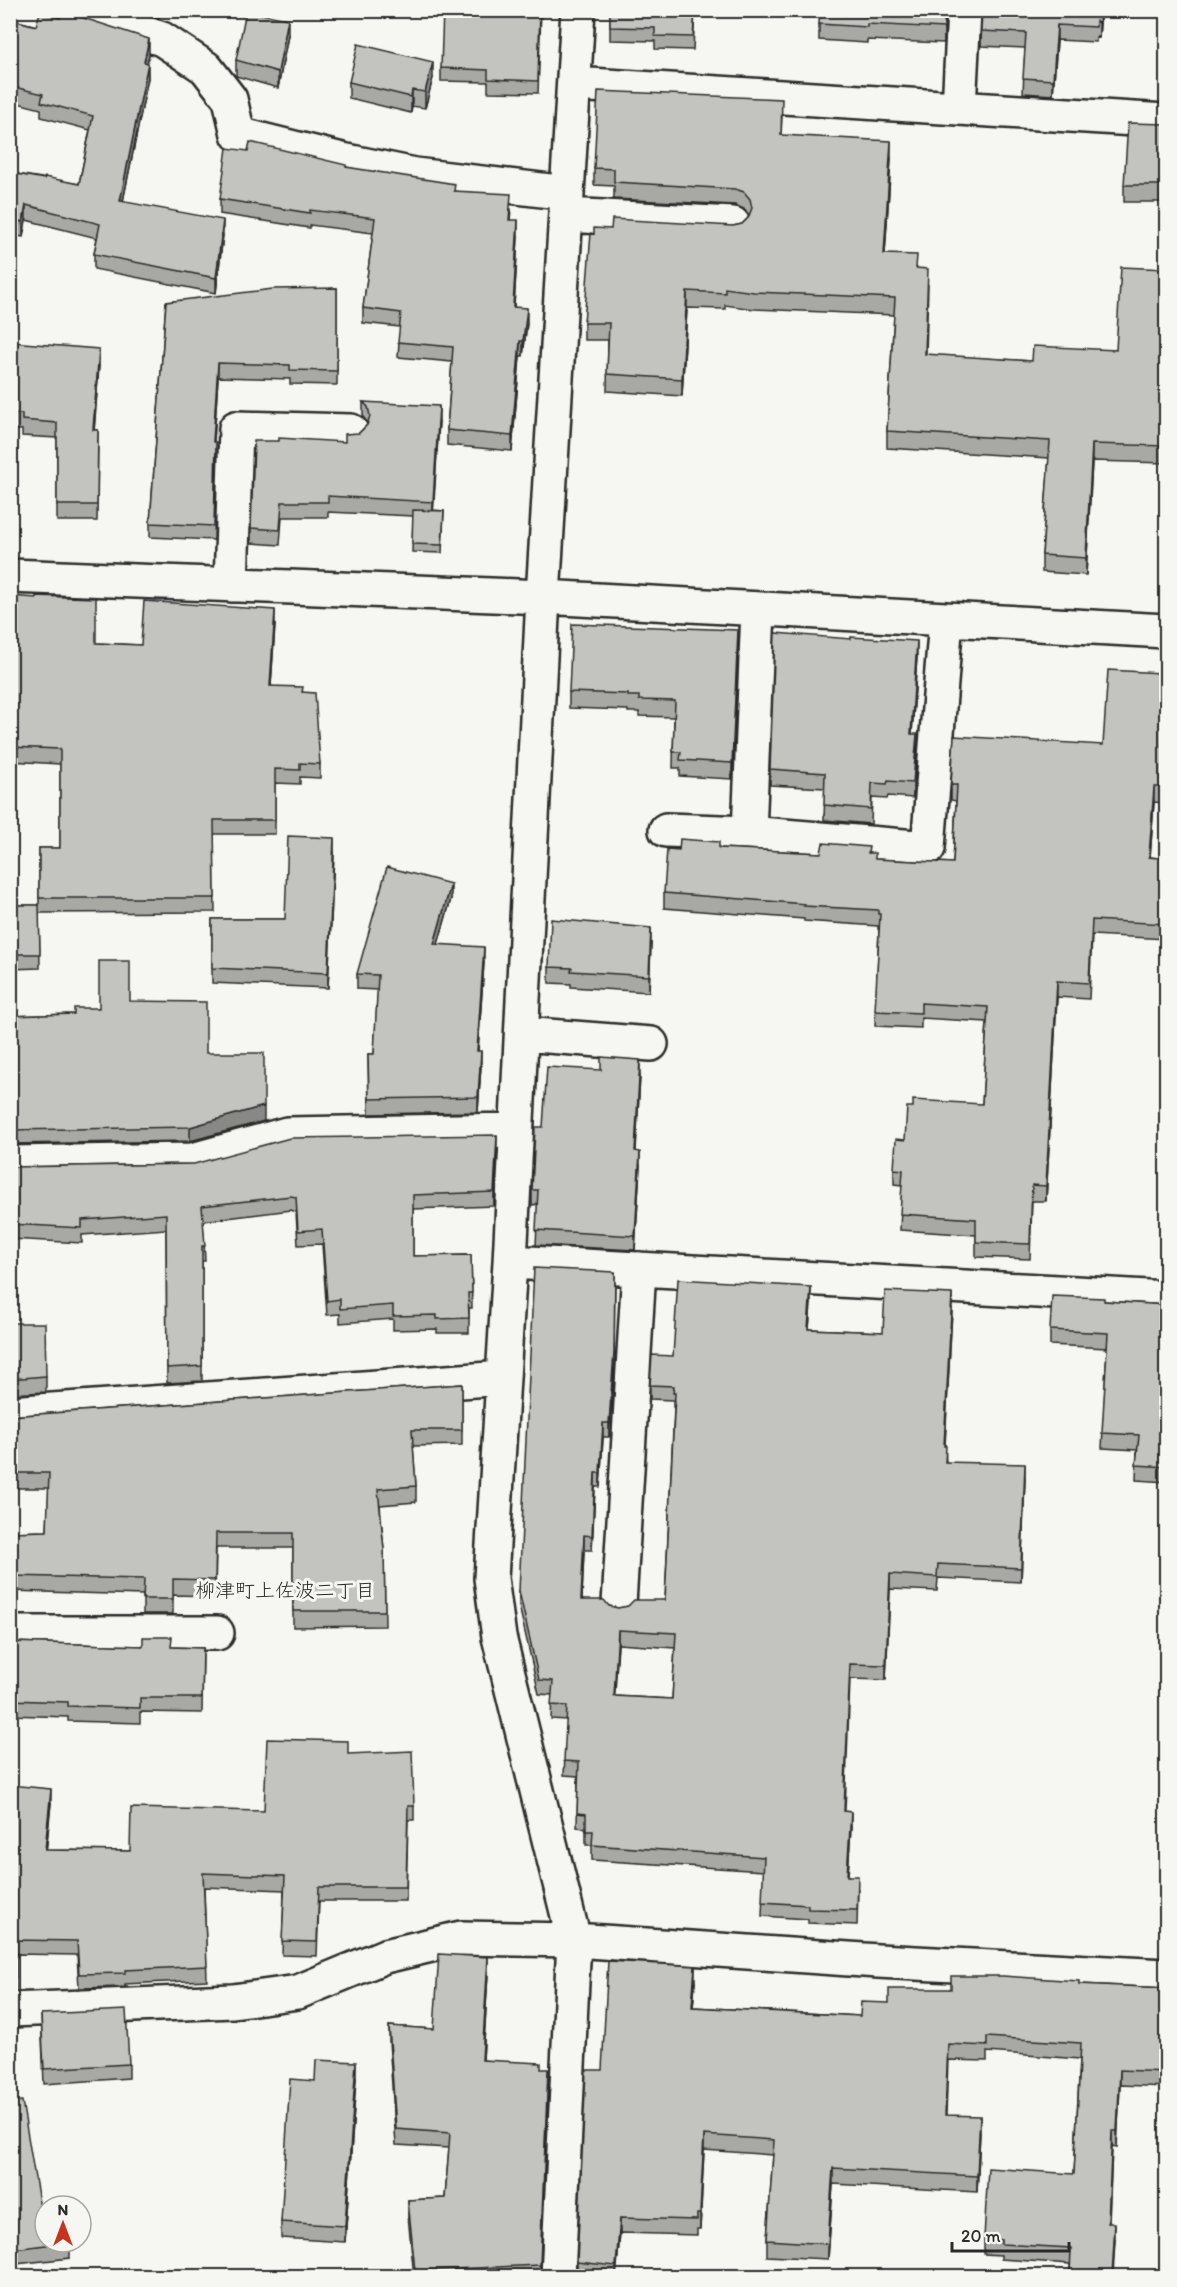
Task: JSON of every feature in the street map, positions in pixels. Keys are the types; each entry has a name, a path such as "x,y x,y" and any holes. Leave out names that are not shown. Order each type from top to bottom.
{"street":[{"path":"74,10 162,39 206,68 230,99 238,134 342,160 567,204 733,224"},
{"path":"558,2277 574,1940 499,1636 491,1578 510,1262 543,597 578,10"},
{"path":"958,108 964,10"},
{"path":"574,84 1167,121"},
{"path":"231,585 236,428 351,432"},
{"path":"10,576 543,597 1167,631"},
{"path":"749,833 758,609"},
{"path":"666,830 749,833 928,848 946,619"},
{"path":"522,1034 651,1044"},
{"path":"10,1163 193,1160 287,1134 516,1130"},
{"path":"510,1262 1167,1298"},
{"path":"619,1604 639,1269"},
{"path":"10,1413 503,1378"},
{"path":"10,1633 217,1633"},
{"path":"10,2010 243,1999 298,1992 385,1956 461,1938 574,1940 878,1961 1167,1976"}],"building":[{"path":"61,10 149,39 144,62 148,63 120,201 223,220 216,278 94,254 100,224 26,205 23,222 10,219 10,173 79,184 93,116 41,102 43,94 10,86 10,19 36,26 40,12 60,18"},
{"path":"443,10 540,10 538,81 488,79 488,70 441,68"},
{"path":"610,10 695,10 693,37 655,36 655,28 610,27"},
{"path":"820,10 944,10 944,28 819,24"},
{"path":"982,10 1100,10 1096,27 1057,25 1053,80 1023,78 1026,33 981,31"},
{"path":"246,11 288,19 278,72 236,60"},
{"path":"358,44 433,62 425,92 412,90 411,97 349,82"},
{"path":"598,91 782,99 781,135 891,141 884,254 917,255 916,268 928,269 925,354 1032,361 1033,346 1116,350 1121,267 1167,269 1167,446 1092,444 1086,558 1042,555 1050,441 887,431 895,298 754,292 725,288 725,293 687,291 682,379 607,374 609,323 584,323 591,233 594,234 594,228 611,229 612,219 733,226 742,224 748,218 752,208 750,199 744,192 735,189 614,182 614,169 594,168"},
{"path":"1128,123 1167,124 1167,185 1124,185"},
{"path":"250,142 346,165 346,167 455,184 454,191 511,194 509,220 518,220 513,307 527,308 523,341 520,341 512,436 447,430 453,347 398,342 401,313 363,308 375,218 310,210 310,213 220,199 227,148 248,151"},
{"path":"337,288 337,371 290,370 290,365 218,363 213,442 216,442 214,526 150,523 166,302 273,289"},
{"path":"10,342 99,349 93,430 98,430 97,505 57,505 57,423 22,420 22,414 10,413"},
{"path":"363,402 439,406 433,502 328,496 328,502 282,502 280,530 251,528 254,441 279,441 279,438 345,442 345,434 359,433 367,425 370,416 368,407"},
{"path":"413,510 444,511 442,545 412,544"},
{"path":"10,596 96,598 96,643 141,645 144,601 275,610 270,686 303,687 302,692 315,693 320,764 300,763 300,770 275,769 275,820 214,820 215,898 39,898 39,848 60,848 60,749 10,747"},
{"path":"572,624 738,630 732,763 680,760 681,752 673,752 675,701 639,700 639,696 628,696 628,694 569,692"},
{"path":"775,633 917,641 911,734 917,734 913,783 888,781 887,784 872,783 871,809 824,805 825,773 770,769"},
{"path":"1108,670 1161,673 1159,700 1167,700 1167,760 1165,760 1163,787 1154,787 1149,857 1167,859 1167,924 1092,920 1089,983 1057,981 1046,1186 1032,1185 1030,1244 976,1242 976,1219 900,1214 903,1170 894,1169 896,1139 905,1140 907,1107 913,1107 913,1100 982,1104 988,1007 921,1003 921,1013 875,1011 880,914 878,910 804,906 805,904 664,893 667,849 679,850 680,839 719,842 719,848 821,853 823,843 869,847 868,853 875,853 875,859 953,863 957,785 951,785 954,736 1103,745"},
{"path":"288,836 334,838 328,973 212,968 212,919 285,919"},
{"path":"387,867 451,884 434,944 484,947 477,1051 481,1051 478,1097 369,1099 368,1054 374,1054 378,975 357,974"},
{"path":"10,905 39,905 40,954 10,954"},
{"path":"551,919 651,928 649,976 571,971 572,968 549,967"},
{"path":"99,961 130,961 130,1001 206,1002 206,1053 264,1053 264,1106 190,1127 10,1130 10,1016 74,1014 74,1008 99,1008"},
{"path":"601,1057 640,1060 635,1151 640,1152 635,1236 536,1230 538,1190 532,1190 535,1127 543,1127 547,1067 601,1070"},
{"path":"497,1135 494,1192 413,1195 413,1256 471,1255 472,1293 468,1293 469,1318 437,1319 437,1315 393,1316 393,1305 340,1309 340,1299 327,1301 322,1229 298,1231 296,1197 202,1206 205,1246 202,1246 202,1366 167,1368 166,1214 82,1220 82,1228 10,1224 10,1167 194,1164 290,1138"},
{"path":"534,1268 615,1272 614,1352 609,1423 603,1423 600,1473 595,1473 592,1536 584,1535 581,1600 604,1600 609,1606 618,1608 628,1606 634,1600 665,1600 675,1393 673,1393 674,1386 650,1385 652,1355 673,1356 678,1279 811,1287 808,1329 883,1332 885,1291 952,1294 945,1462 1025,1464 1021,1568 938,1564 937,1577 890,1574 886,1665 850,1664 844,1811 851,1812 847,1876 858,1876 857,1910 808,1909 808,1905 762,1902 764,1857 592,1845 593,1831 586,1831 586,1814 577,1813 579,1762 564,1761 567,1706 551,1705 553,1681 539,1680 519,1591","holes":["618,1630 676,1633 672,1699 614,1696"]},
{"path":"1052,1296 1104,1298 1104,1301 1167,1305 1167,1467 1136,1465 1139,1435 1102,1433 1108,1333 1050,1330"},
{"path":"10,1323 45,1323 46,1376 10,1379"},
{"path":"462,1384 462,1430 412,1430 416,1486 378,1489 384,1550 385,1611 293,1611 293,1533 216,1533 215,1580 173,1579 173,1599 143,1599 144,1579 10,1576 10,1532 47,1531 49,1473 10,1473 10,1416"},
{"path":"143,1637 172,1637 171,1647 203,1648 202,1698 140,1698 140,1708 68,1706 68,1702 10,1700 10,1642 143,1646"},
{"path":"267,1739 348,1741 348,1754 412,1751 414,1806 408,1806 406,1887 319,1887 317,1942 282,1941 285,1876 203,1873 207,1966 125,1970 125,1973 79,1974 77,1941 16,1940 16,1977 10,1977 10,1785 51,1789 45,1850 130,1851 131,1808 264,1811"},
{"path":"439,1954 488,1957 482,2060 541,2063 541,2069 548,2069 540,2265 415,2271 408,2200 445,2198 450,2133 396,2129 389,2026 434,2029"},
{"path":"608,1961 695,1966 692,2007 860,2016 861,2002 889,2003 889,1989 951,1989 951,1976 1003,1976 1079,1981 1079,1984 1167,1988 1167,2072 1120,2070 1117,2131 1112,2131 1108,2223 1115,2223 1112,2277 1070,2275 1071,2248 1001,2244 1001,2240 984,2238 988,2168 1074,2174 1081,2043 987,2037 987,2046 948,2044 945,2115 980,2116 977,2176 833,2168 828,2244 767,2240 774,2140 704,2135 700,2214 697,2214 697,2220 620,2218 616,2266 577,2262 586,2070 602,2070"},
{"path":"126,2010 129,2064 44,2069 41,2014"},
{"path":"316,2060 356,2062 345,2226 281,2222 290,2079 315,2081"},
{"path":"22,2101 38,2194 33,2194 33,2247 14,2249 16,2262 10,2263 10,2102"}],"district":[{"name":"柳津町上佐波二丁目","path":"285,1590"}]}
